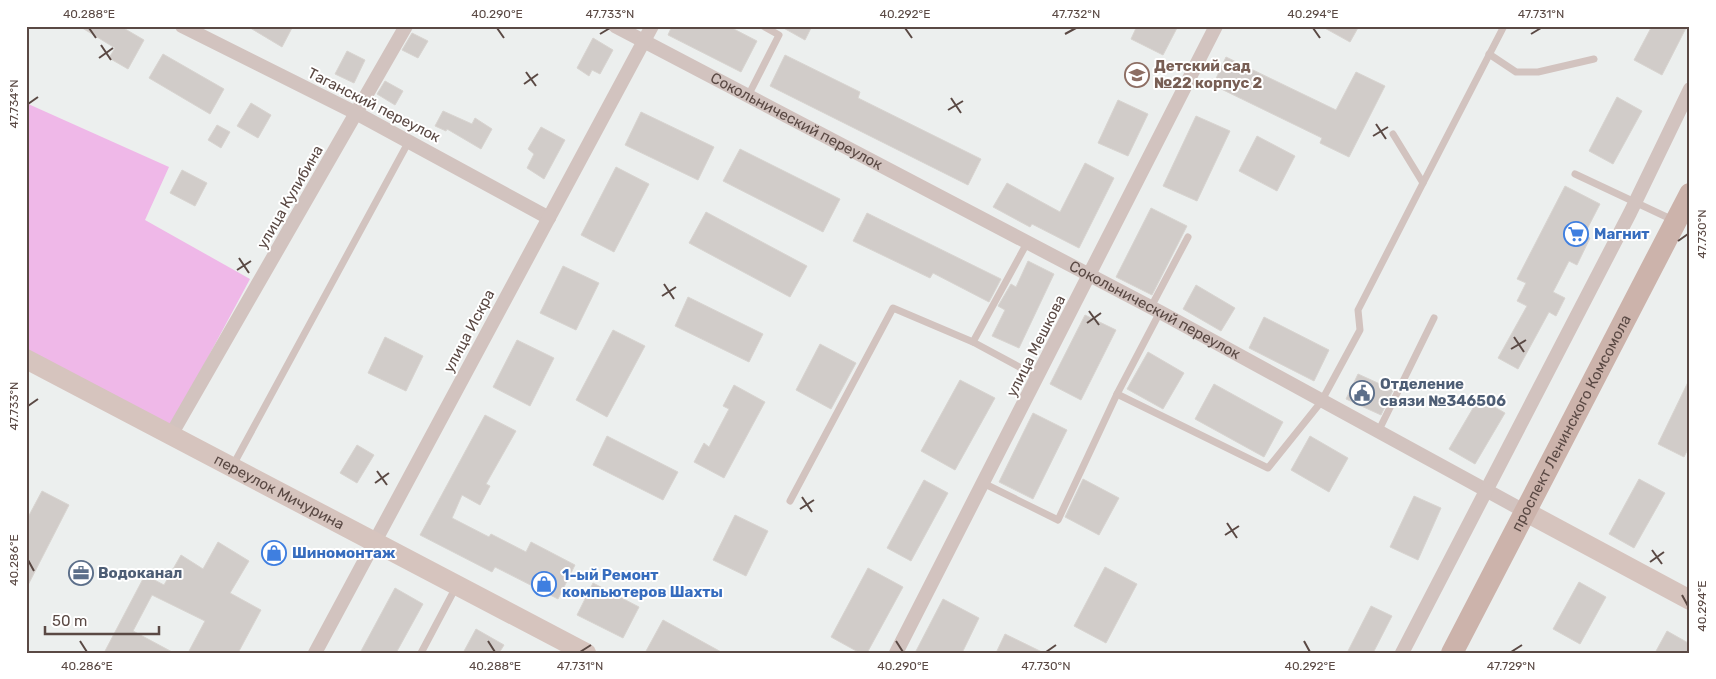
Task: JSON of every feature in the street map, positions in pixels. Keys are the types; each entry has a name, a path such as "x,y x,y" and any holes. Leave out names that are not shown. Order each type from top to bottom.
{"main road":[{"name":"проспект Ленинского Комсомола","path":"1452,653 1690,194"},
{"name":"переулок Мичурина","path":"26,359 586,653"},
{"name":"Сокольнический переулок","path":"1526,512 1690,600"}],"street":[{"name":"Таганский переулок","path":"182,26 356,113 549,218"},
{"name":"улица Кулибина","path":"171,435 406,26"},
{"name":"Сокольнический переулок","path":"615,26 1155,310 1486,492 1526,512"},
{"name":"улица Искра","path":"315,653 652,26"},
{"name":"улица Мешкова","path":"896,653 1216,26"},
{"path":"1402,653 1636,202 1690,89"}],"lane":[{"path":"748,96 780,35 763,26"},
{"path":"1116,394 1268,468 1321,402 1360,330 1358,310 1504,26"},
{"path":"1490,54 1516,72 1538,72 1594,59"},
{"path":"1393,134 1423,183"},
{"path":"232,467 409,141"},
{"path":"1575,174 1676,221"},
{"path":"983,483 1058,520 1188,237"},
{"path":"973,342 1027,243"},
{"path":"790,500 893,308 973,342 1038,377"},
{"path":"1378,432 1434,318"},
{"path":"421,653 457,585"}],"shaded area":[{"path":"26,103 169,167 145,220 250,279 170,428 26,351"}],"building":[{"path":"79,26 120,26 144,40 128,69 109,58 115,48"},
{"path":"247,26 293,26 282,47"},
{"path":"672,26 728,26 757,41 741,72 668,35"},
{"path":"780,26 812,26 805,40"},
{"path":"1137,26 1178,26 1163,55 1131,39"},
{"path":"1321,26 1359,26 1350,42"},
{"path":"1652,26 1687,26 1662,75 1634,60"},
{"path":"412,33 428,41 418,58 402,50"},
{"path":"593,38 613,50 600,74 592,70 589,76 577,68"},
{"path":"347,51 365,60 354,83 335,74"},
{"path":"163,54 224,89 210,114 149,78"},
{"path":"785,55 860,92 858,98 981,159 968,185 770,86"},
{"path":"1226,57 1336,110 1356,72 1385,86 1349,157 1320,143 1322,138 1213,85"},
{"path":"385,81 403,91 395,105 377,94"},
{"path":"1617,97 1642,111 1613,164 1589,151"},
{"path":"1118,100 1148,114 1128,156 1098,143"},
{"path":"251,103 271,115 258,138 237,126"},
{"path":"443,111 472,124 475,118 492,129 481,149 447,129 446,131 435,126"},
{"path":"641,112 714,147 698,180 625,145"},
{"path":"1196,116 1230,131 1197,201 1163,186"},
{"path":"217,125 230,132 221,148 208,140"},
{"path":"541,127 565,140 544,179 527,168 534,154 528,149"},
{"path":"1257,136 1295,156 1277,191 1239,171"},
{"path":"740,149 840,199 823,232 723,181"},
{"path":"1085,163 1114,178 1079,248 1032,224 1030,227 993,207 1007,183 1060,212"},
{"path":"616,167 649,184 614,252 581,235"},
{"path":"182,170 207,183 195,206 170,193"},
{"path":"1565,186 1600,204 1584,235 1590,238 1577,265 1569,261 1553,292 1565,298 1556,316 1549,312 1518,369 1498,358 1527,306 1517,301 1526,283 1517,279"},
{"path":"1151,208 1187,226 1152,295 1116,277"},
{"path":"706,212 807,266 790,297 689,243"},
{"path":"867,213 1001,279 989,302 933,273 930,278 853,241"},
{"path":"1028,261 1054,274 1019,348 992,336 1005,310 998,306 1011,284 1016,287"},
{"path":"563,266 599,283 576,330 540,313"},
{"path":"1196,285 1235,308 1221,331 1183,309"},
{"path":"688,297 763,334 749,362 675,326"},
{"path":"1085,315 1116,330 1081,400 1050,384"},
{"path":"1264,317 1329,350 1314,381 1249,348"},
{"path":"613,330 645,346 607,417 576,400"},
{"path":"385,337 423,356 406,391 368,373"},
{"path":"517,340 554,358 530,406 493,387"},
{"path":"820,344 856,363 831,409 796,390"},
{"path":"1148,352 1184,373 1163,409 1127,389"},
{"path":"1358,374 1393,390 1381,415 1346,399"},
{"path":"1690,378 1690,445 1684,457 1658,444"},
{"path":"960,380 995,398 955,470 921,451"},
{"path":"1214,384 1283,422 1264,457 1195,419"},
{"path":"734,385 765,402 724,478 694,462 704,443 709,447 729,409 723,406"},
{"path":"1479,398 1505,413 1475,464 1449,449"},
{"path":"1033,413 1067,430 1033,499 999,482"},
{"path":"485,415 516,431 486,484 490,486 480,505 462,495 452,518 489,537 491,534 526,552 531,542 575,565 558,599 495,567 492,572 420,535"},
{"path":"607,436 678,472 663,500 593,465"},
{"path":"1310,436 1348,458 1329,492 1291,470"},
{"path":"357,445 374,455 357,483 340,473"},
{"path":"1083,479 1119,498 1099,535 1065,517"},
{"path":"1639,479 1665,493 1634,548 1609,534"},
{"path":"924,480 948,493 911,561 887,548"},
{"path":"42,491 69,505 26,589 26,521"},
{"path":"1414,496 1441,508 1418,560 1390,547"},
{"path":"735,515 768,531 746,576 713,560"},
{"path":"218,542 249,561 230,593 261,610 238,653 188,653 205,621 152,595 133,631 174,653 104,653 145,575 164,585 181,555 203,569"},
{"path":"1105,567 1137,584 1106,643 1074,626"},
{"path":"868,568 903,587 867,653 860,653 831,637"},
{"path":"1579,582 1606,597 1580,644 1553,629"},
{"path":"593,583 639,607 623,638 577,615"},
{"path":"395,588 423,604 396,653 360,653"},
{"path":"943,599 979,618 962,653 915,653"},
{"path":"1371,606 1392,616 1373,653 1347,653"},
{"path":"663,620 723,653 645,653"},
{"path":"476,629 504,645 499,653 463,653"},
{"path":"1667,631 1690,644 1690,653 1655,653"},
{"path":"1005,634 1044,653 996,653"}],"place":[{"name":"Детский сад №22 корпус 2","path":"1137,75"},
{"name":"Магнит","path":"1576,234"},
{"name":"Отделение связи №346506","path":"1362,393"},
{"name":"Шиномонтаж","path":"274,553"},
{"name":"Водоканал","path":"81,573"},
{"name":"1-ый Ремонт компьютеров Шахты","path":"544,584"}]}
